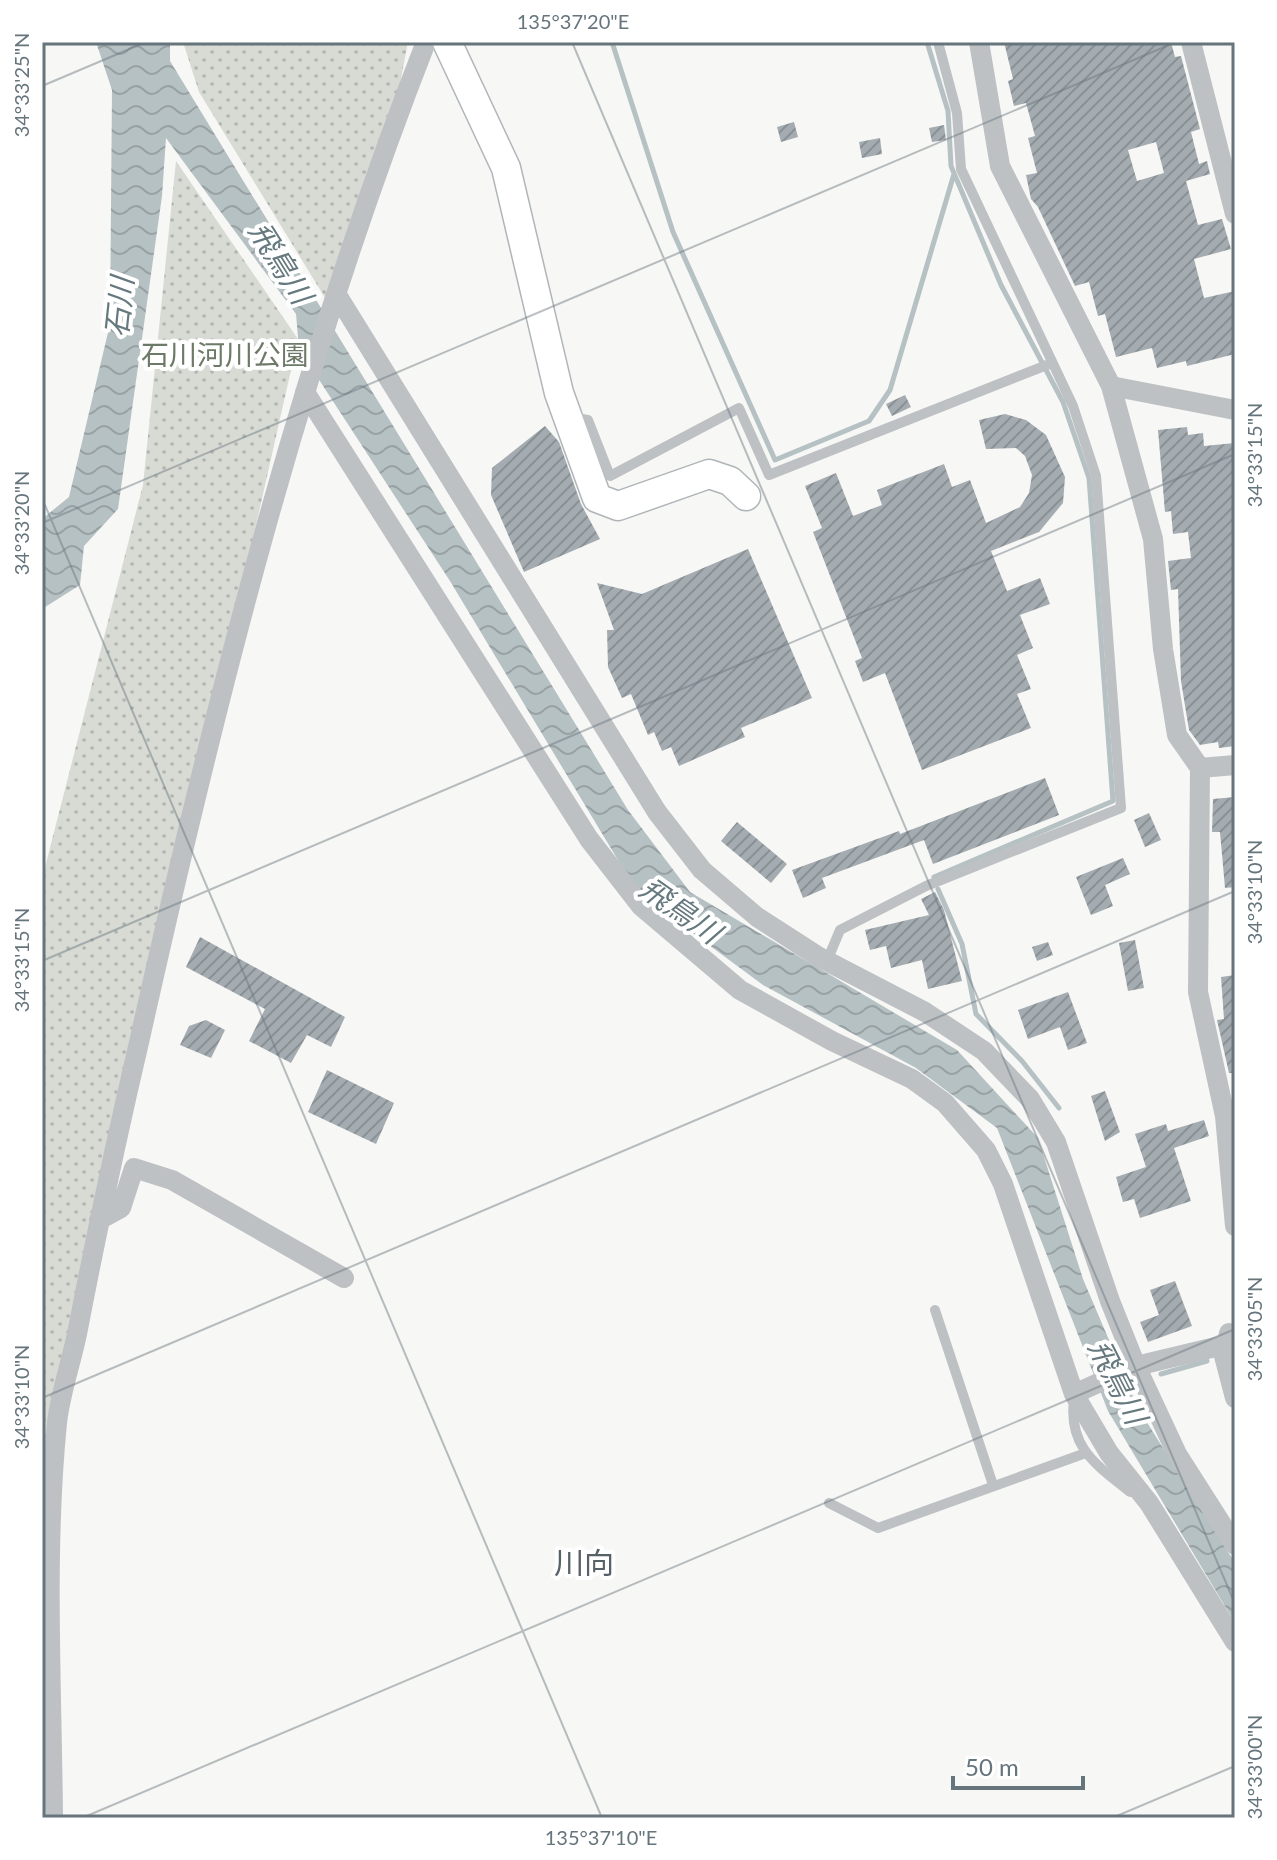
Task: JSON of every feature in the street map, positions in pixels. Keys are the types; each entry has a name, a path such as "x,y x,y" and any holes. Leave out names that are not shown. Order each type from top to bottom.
{"street":[{"path":"53,1818 46,1518 57,1418 68,1378 99,1220 212,733 305,392 373,177 426,42"},
{"path":"447,42 506,168 567,417 597,498 618,506 709,474 730,481 746,496"},
{"path":"979,42 1000,166 1111,386 1153,539 1163,649 1177,735 1200,768 1198,992 1225,1116 1235,1226"},
{"path":"1191,42 1235,214"},
{"path":"334,304 657,812 702,870 757,917 827,961 925,1012 984,1051 1030,1099 1056,1142 1131,1368 1177,1454 1235,1545"},
{"path":"1111,386 1235,410"},
{"path":"305,392 589,839 641,906 740,990 832,1041 912,1079 945,1103 986,1150 1003,1184 1078,1391 1109,1453 1145,1497 1235,1642"},
{"path":"1200,768 1235,765"},
{"path":"99,1220 121,1208 134,1168 153,1172 344,1278"},
{"path":"1235,1320 1227,1377 1235,1398"},
{"path":"1078,1391 1131,1368 1230,1339"}],"lane":[{"path":"827,961 840,930 926,886 1121,808 1096,476 1073,406 961,169 957,113 938,42"},
{"path":"567,417 588,420 610,476 739,408 769,475 1052,363"},
{"path":"935,1310 993,1485"},
{"path":"1078,1391 1072,1409 1083,1454 1131,1492 1145,1497"},
{"path":"829,1503 878,1528 1083,1454"}],"green space":[{"name":"石川河川公園","path":"183,42 408,42 400,84 327,301 199,92"},
{"name":"石川河川公園","path":"176,161 298,339 42,1474 42,879 143,485"}],"water":[{"path":"96,42 170,42 170,61 628,810 690,892 957,1050 1038,1138 1083,1279 1138,1408 1235,1563 1235,1623 1108,1411 997,1128 916,1068 763,985 671,917 630,880 450,581 299,349 296,314 166,138 162,196 118,509 84,546 80,585 42,609 42,519 69,497 110,324 112,90"}],"building":[{"path":"1004,42 1171,42 1175,57 1181,56 1200,129 1191,132 1199,164 1207,161 1210,174 1186,181 1198,225 1222,219 1231,249 1194,259 1204,298 1235,291 1235,354 1187,366 1186,361 1157,368 1152,348 1116,357 1105,314 1098,316 1089,282 1075,286 1038,207 1031,199 1026,175 1037,173 1028,138 1035,136 1026,103 1014,106 1008,81 1013,79","holes":["1156,142 1164,173 1137,181 1128,150"]},
{"path":"794,122 798,137 781,142 777,127"},
{"path":"944,125 946,140 932,142 929,128"},
{"path":"880,138 882,154 862,158 859,142"},
{"path":"905,395 911,407 892,416 886,404"},
{"path":"1005,414 1026,420 1046,435 1065,477 1063,503 1039,532 991,551 1007,591 1040,578 1050,604 1020,615 1033,648 1017,655 1031,689 1017,694 1031,728 922,770 885,673 863,682 855,661 862,658 813,532 822,528 805,486 836,473 853,516 882,505 877,490 944,464 952,487 970,480 986,523 1020,507 1029,493 1032,475 1025,456 1016,448 986,449 979,420"},
{"path":"545,426 559,442 581,504 600,539 524,572 491,495 492,468"},
{"path":"1187,427 1188,435 1203,433 1204,446 1235,443 1235,746 1219,748 1218,742 1200,745 1189,730 1181,681 1178,589 1171,590 1168,561 1191,558 1188,532 1173,534 1171,511 1165,512 1158,430"},
{"path":"748,549 812,698 741,728 745,737 679,766 671,747 662,751 654,732 648,735 631,694 622,698 608,667 607,630 614,630 597,583 642,594"},
{"path":"1045,778 1059,815 933,864 924,840 822,878 826,888 803,898 792,870 899,831 900,834"},
{"path":"1235,797 1235,887 1225,888 1220,832 1212,832 1213,799"},
{"path":"1149,813 1161,840 1145,847 1134,820"},
{"path":"737,822 787,864 771,883 721,841"},
{"path":"1123,858 1130,874 1105,885 1113,906 1091,915 1076,877"},
{"path":"935,892 944,910 962,981 928,989 922,960 891,968 886,946 870,950 865,930 929,915 921,899"},
{"path":"200,937 345,1017 331,1047 307,1035 291,1063 249,1041 265,1009 186,967"},
{"path":"1135,940 1144,988 1128,991 1119,943"},
{"path":"1048,942 1053,955 1037,961 1032,947"},
{"path":"1235,975 1235,1073 1229,1073 1217,1020 1224,1019 1221,977"},
{"path":"1068,992 1087,1043 1068,1050 1060,1027 1028,1039 1018,1010"},
{"path":"206,1020 225,1030 211,1058 180,1045 189,1026"},
{"path":"327,1070 394,1103 376,1144 308,1112"},
{"path":"1105,1091 1120,1132 1105,1141 1091,1096"},
{"path":"1204,1120 1209,1136 1174,1148 1191,1201 1140,1218 1134,1199 1123,1202 1116,1177 1146,1167 1135,1134 1166,1124 1168,1131"},
{"path":"1175,1281 1192,1326 1148,1342 1140,1322 1159,1315 1150,1290"}],"waterway":[{"path":"612,42 673,232 775,460 869,421 890,390 954,174"},
{"path":"927,42 948,111 951,166 1001,285 1063,402 1089,478 1113,801 934,877"},
{"path":"938,889 962,944 976,1014 1022,1061 1059,1108"},
{"path":"1161,1374 1207,1361"}],"district":[{"name":"川向","path":"584,1564"}],"water label":[{"name":"飛鳥川","path":"280,263"},
{"name":"石川","path":"120,307"},
{"name":"飛鳥川","path":"680,911"},
{"name":"飛鳥川","path":"1117,1382"}]}
